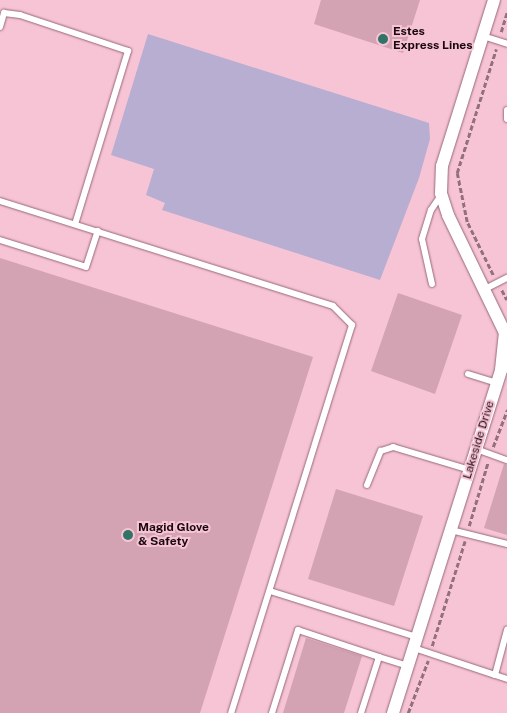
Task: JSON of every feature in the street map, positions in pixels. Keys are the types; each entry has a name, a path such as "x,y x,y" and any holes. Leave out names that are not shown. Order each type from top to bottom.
{"street":[{"name":"Lakeside Drive","path":"393,713 497,383 505,333 486,289 448,215 441,194 442,166 494,0"}],"lane":[{"path":"0,26 4,13 20,15 128,51 75,224"},
{"path":"483,36 507,44"},
{"path":"507,110 507,119"},
{"path":"432,284 422,240 431,210 441,194"},
{"path":"0,200 333,306 352,324 231,713"},
{"path":"0,240 86,266 98,231"},
{"path":"486,289 507,278"},
{"path":"468,374 497,383"},
{"path":"367,485 381,451 393,447 470,470"},
{"path":"476,449 507,460"},
{"path":"450,530 507,544"},
{"path":"270,591 416,642 430,653 507,679"},
{"path":"272,713 298,630 408,666"},
{"path":"495,675 507,630"},
{"path":"361,713 379,657"}],"path":[{"path":"507,12 457,173 468,222 507,300"},
{"path":"408,713 430,653 490,454 507,410"}],"shaded area":[{"path":"148,34 429,123 430,139 419,178 380,280 162,210 165,203 146,195 154,169 111,155"}],"building":[{"name":"Estes Express Lines","path":"321,0 420,0 403,53 314,24"},
{"name":"Magid Glove & Safety","path":"0,258 313,357 200,713 0,713"},
{"path":"398,293 462,315 435,394 371,371"},
{"path":"504,464 507,465 507,535 484,528"},
{"path":"336,489 423,516 394,606 308,579"},
{"path":"306,638 362,656 344,713 283,713"}],"place":[{"name":"Estes Express Lines","path":"383,39"},
{"name":"Magid Glove & Safety","path":"128,535"}]}
